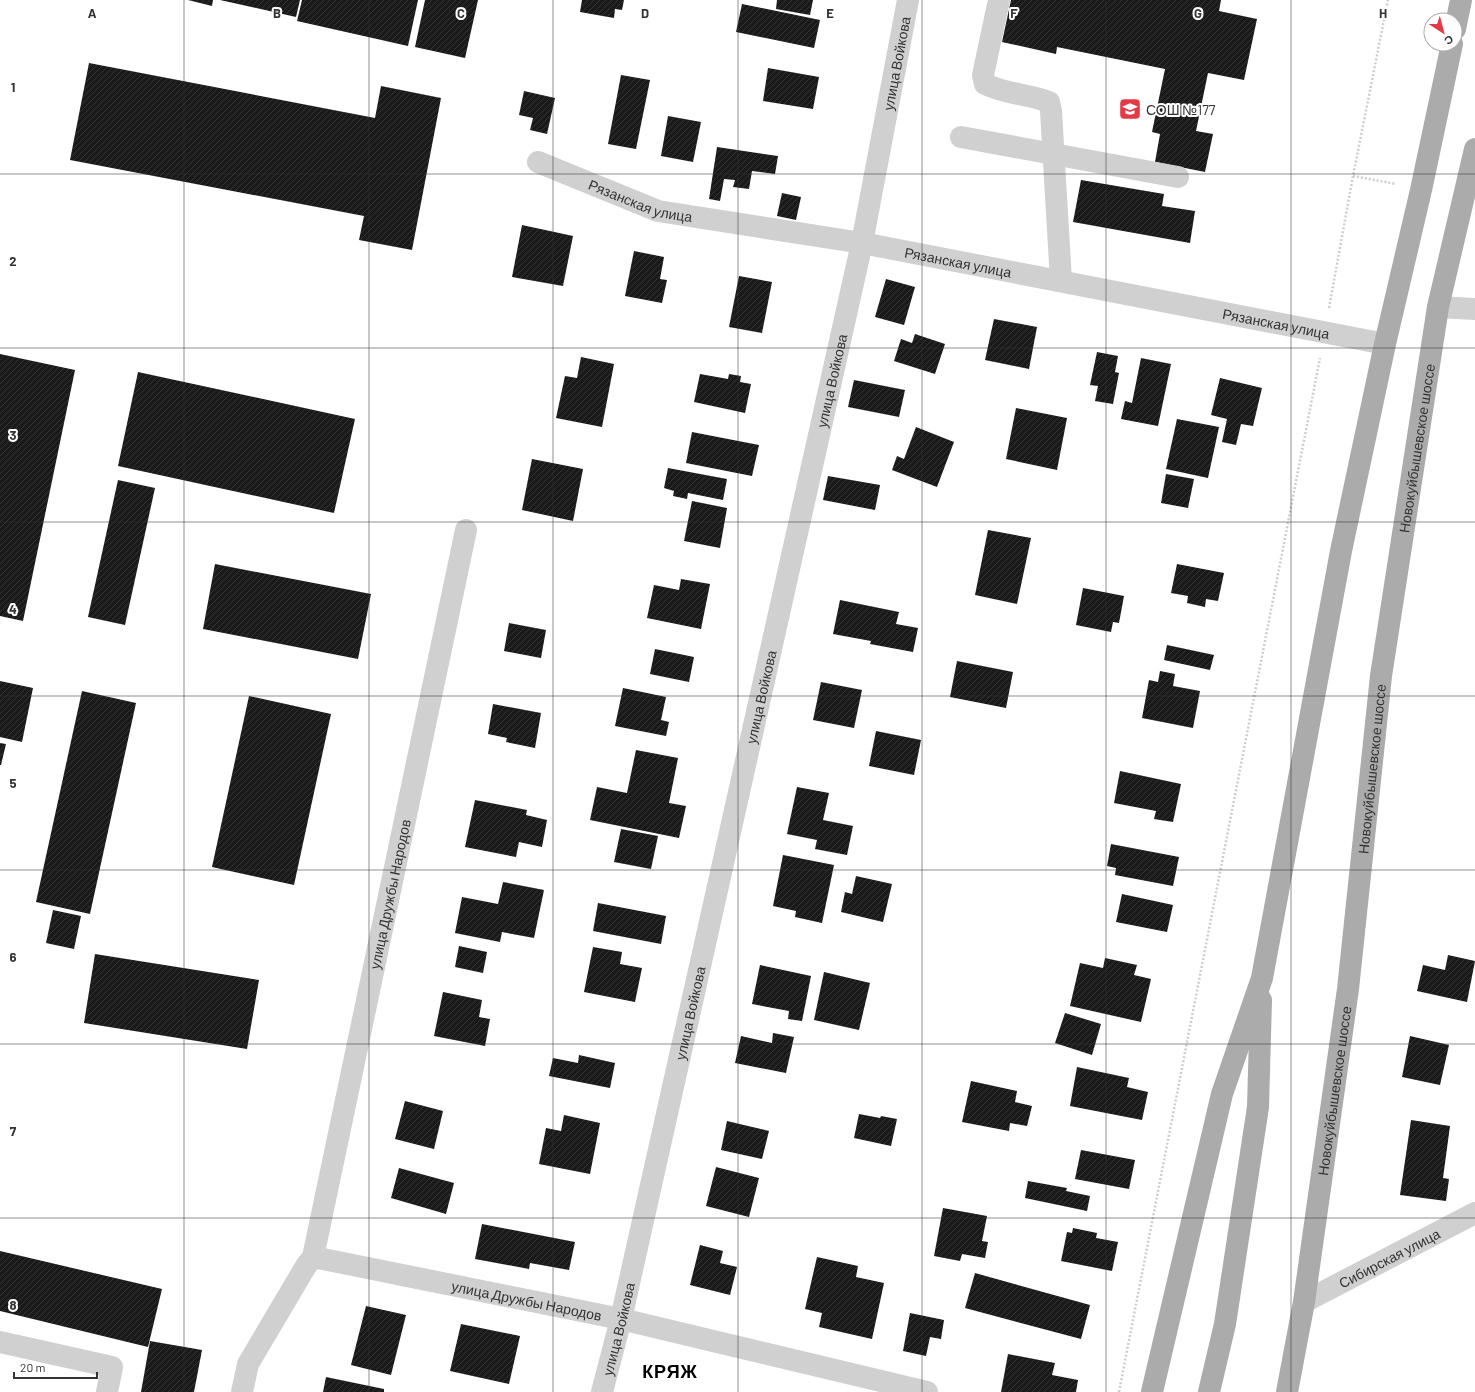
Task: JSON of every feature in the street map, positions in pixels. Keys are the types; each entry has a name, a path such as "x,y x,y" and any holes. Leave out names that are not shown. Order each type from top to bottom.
{"main road":[{"path":"1459,12 1461,0"},
{"path":"1152,1392 1222,1094 1262,978 1341,551 1385,344 1421,190 1450,52"},
{"name":"Новокуйбышевское шоссе","path":"1287,1392 1304,1302 1348,989 1381,676 1438,307 1475,148"},
{"path":"1209,1392 1225,1324 1258,1107 1262,978"}],"street":[{"name":"улица Войкова","path":"602,1392 621,1319 862,243 908,0"},
{"path":"999,0 983,75 985,84 993,89 1040,98 1048,102 1051,111 1061,281"},
{"path":"961,137 1178,177"},
{"name":"Рязанская улица","path":"538,162 658,211 862,243 1385,344"},
{"path":"1438,307 1475,309"},
{"name":"улица Дружбы Народов","path":"242,1392 248,1364 306,1266 314,1257 466,530"},
{"name":"Сибирская улица","path":"1304,1302 1475,1213"},
{"name":"улица Дружбы Народов","path":"314,1257 621,1319 927,1392"},
{"path":"0,1342 112,1367 107,1392"}],"path":[{"path":"1119,1392 1388,0"}],"building":[{"path":"188,0 213,0 212,6"},
{"path":"220,0 300,0 296,17"},
{"path":"302,0 418,0 408,46 297,21"},
{"path":"425,0 478,0 465,58 415,47"},
{"path":"582,0 624,0 622,10 615,9 614,18 580,12"},
{"path":"777,0 813,0 810,15 776,9"},
{"path":"1011,0 1221,0 1219,11 1257,19 1244,80 1208,73 1196,131 1213,134 1205,172 1155,162 1160,134 1152,132 1165,69 1057,47 1056,54 1002,42"},
{"path":"742,4 820,20 814,48 736,32"},
{"path":"89,63 375,118 381,86 441,98 412,250 359,240 364,216 70,160"},
{"path":"768,68 819,77 813,109 763,101"},
{"path":"621,75 650,80 636,149 608,144"},
{"path":"524,91 555,98 547,134 530,130 533,118 519,115"},
{"path":"668,116 701,122 693,162 661,156"},
{"path":"717,147 778,156 775,174 752,171 749,189 733,187 735,180 724,179 720,201 709,199"},
{"path":"1081,180 1164,194 1162,206 1195,211 1190,243 1073,222"},
{"path":"782,193 801,197 796,220 777,216"},
{"path":"522,225 573,236 563,286 512,277"},
{"path":"634,251 664,257 660,279 667,280 662,303 625,296"},
{"path":"739,276 772,282 762,333 729,327"},
{"path":"886,279 915,287 904,325 875,317"},
{"path":"994,319 1037,327 1029,369 985,360"},
{"path":"915,334 945,344 935,374 894,361 901,339 912,343"},
{"path":"1097,352 1118,356 1115,372 1119,373 1113,404 1095,401 1098,386 1090,385"},
{"path":"0,354 75,370 23,621 0,616"},
{"path":"581,357 614,364 602,427 556,418 565,376 577,378"},
{"path":"1141,358 1171,364 1158,426 1121,419 1125,401 1132,403"},
{"path":"138,372 355,419 334,513 118,466"},
{"path":"700,374 728,379 729,374 741,376 740,382 751,384 745,413 694,402"},
{"path":"1220,378 1262,388 1253,426 1241,424 1236,445 1222,442 1227,419 1211,415"},
{"path":"854,380 905,390 899,417 848,407"},
{"path":"1016,408 1067,418 1057,470 1006,459"},
{"path":"1177,419 1219,427 1208,478 1166,469"},
{"path":"916,427 954,442 937,487 892,470 897,456 904,459"},
{"path":"692,432 759,445 752,476 686,463"},
{"path":"532,459 583,469 573,521 522,510"},
{"path":"668,468 727,479 723,500 688,493 687,499 673,496 674,491 664,488"},
{"path":"1166,474 1194,479 1188,508 1161,503"},
{"path":"828,476 880,485 875,510 823,500"},
{"path":"118,480 155,488 125,625 88,617"},
{"path":"692,501 727,508 720,548 684,541"},
{"path":"988,530 1031,538 1017,604 975,595"},
{"path":"215,564 371,594 358,659 203,629"},
{"path":"1177,564 1224,573 1218,601 1206,599 1205,607 1187,603 1188,596 1171,593"},
{"path":"681,579 710,584 701,629 647,618 654,585 679,590"},
{"path":"1083,588 1124,596 1119,623 1113,622 1111,632 1076,625"},
{"path":"840,600 899,612 896,624 918,628 913,652 870,644 871,641 833,634"},
{"path":"509,623 546,630 541,658 504,651"},
{"path":"1167,645 1214,655 1210,670 1164,660"},
{"path":"655,649 694,657 689,682 650,674"},
{"path":"957,661 1013,672 1006,708 950,697"},
{"path":"1160,671 1175,674 1173,686 1200,691 1193,728 1142,718 1149,680 1158,682"},
{"path":"0,681 33,688 22,742 0,737"},
{"path":"821,682 862,690 854,728 813,720"},
{"path":"623,688 666,697 661,720 669,722 666,736 615,726"},
{"path":"82,691 136,703 90,914 36,902"},
{"path":"249,696 331,714 294,885 212,867"},
{"path":"493,704 541,713 535,748 506,742 507,738 488,734"},
{"path":"876,731 921,740 914,775 869,766"},
{"path":"0,743 6,744 1,765 0,765"},
{"path":"636,750 678,758 669,803 686,806 679,838 590,820 597,787 627,793"},
{"path":"1120,771 1181,784 1173,822 1154,819 1156,811 1114,803"},
{"path":"797,787 829,793 823,820 853,826 847,855 815,849 817,840 787,834"},
{"path":"475,800 527,810 526,815 547,820 542,847 519,842 516,857 465,847"},
{"path":"621,829 658,836 651,869 614,862"},
{"path":"1111,844 1179,857 1173,886 1115,875 1116,868 1107,866"},
{"path":"783,855 834,865 822,923 795,917 796,911 773,906"},
{"path":"856,876 892,884 883,922 841,912 845,892 852,894"},
{"path":"503,882 544,890 534,938 502,932 500,942 455,933 462,897 498,904"},
{"path":"1122,894 1173,905 1167,932 1116,922"},
{"path":"598,903 666,916 661,944 593,931"},
{"path":"53,910 81,916 74,949 46,943"},
{"path":"459,946 487,952 483,973 455,967"},
{"path":"593,947 622,952 620,964 642,968 635,1002 584,992"},
{"path":"95,954 259,980 247,1049 84,1023"},
{"path":"1448,955 1475,961 1467,1002 1417,991 1423,965 1445,970"},
{"path":"1105,958 1137,965 1134,975 1151,979 1141,1022 1070,1006 1080,963 1103,968"},
{"path":"760,965 811,976 802,1021 788,1019 789,1011 752,1004"},
{"path":"824,972 870,983 859,1030 814,1020"},
{"path":"443,992 482,1000 479,1017 490,1019 485,1046 434,1036"},
{"path":"1065,1013 1101,1024 1092,1055 1055,1043"},
{"path":"773,1033 794,1037 786,1073 735,1063 741,1036 772,1043"},
{"path":"1410,1036 1449,1045 1440,1085 1402,1077"},
{"path":"579,1055 615,1063 610,1088 549,1076 553,1058 578,1063"},
{"path":"1077,1067 1129,1078 1127,1087 1148,1092 1142,1120 1070,1106"},
{"path":"971,1081 1017,1091 1015,1102 1032,1106 1027,1126 1010,1123 1009,1131 962,1122"},
{"path":"405,1101 443,1111 434,1149 395,1139"},
{"path":"859,1114 880,1118 881,1116 897,1119 891,1146 854,1138"},
{"path":"564,1115 600,1123 590,1174 539,1164 546,1128 561,1131"},
{"path":"1411,1120 1450,1126 1443,1178 1449,1179 1446,1201 1400,1195"},
{"path":"727,1121 769,1131 762,1159 721,1150"},
{"path":"1081,1150 1135,1160 1129,1189 1075,1179"},
{"path":"716,1167 759,1178 749,1217 706,1206"},
{"path":"399,1168 454,1183 446,1214 391,1198"},
{"path":"1028,1181 1067,1188 1066,1191 1090,1196 1087,1211 1025,1198"},
{"path":"943,1208 987,1216 982,1241 988,1242 985,1258 962,1254 960,1261 934,1256"},
{"path":"482,1224 575,1242 569,1270 530,1263 529,1269 475,1259"},
{"path":"1073,1228 1097,1233 1096,1238 1118,1242 1112,1271 1061,1261 1067,1232 1072,1233"},
{"path":"700,1245 723,1251 720,1263 737,1267 730,1295 690,1285"},
{"path":"0,1251 162,1289 148,1347 0,1311"},
{"path":"817,1257 858,1266 856,1277 884,1283 872,1339 819,1327 822,1313 805,1309"},
{"path":"975,1273 1090,1305 1081,1339 965,1308"},
{"path":"366,1306 406,1315 391,1375 351,1365"},
{"path":"910,1313 944,1320 941,1339 930,1337 926,1356 903,1351"},
{"path":"461,1324 520,1336 509,1384 450,1371"},
{"path":"150,1341 202,1350 194,1392 141,1392"},
{"path":"1008,1354 1055,1363 1052,1375 1078,1380 1076,1392 1001,1392"},
{"path":"326,1377 384,1389 384,1392 323,1392"}],"place":[{"name":"СОШ №177","path":"1130,109"}],"district":[{"name":"КРЯЖ","path":"670,1371"}]}
